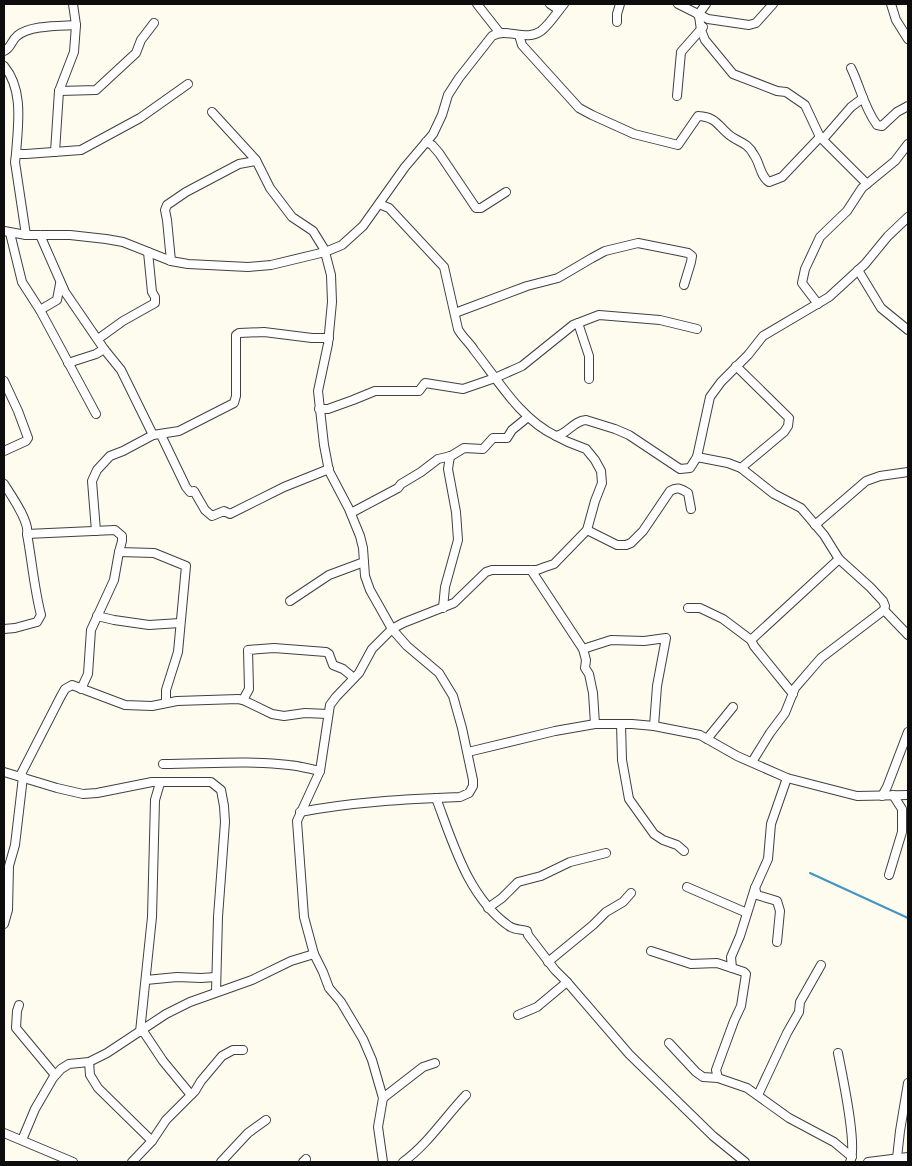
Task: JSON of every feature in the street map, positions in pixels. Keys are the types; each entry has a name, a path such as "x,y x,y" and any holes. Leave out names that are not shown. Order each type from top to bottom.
{"street":[{"path":"55,152 59,91 74,52 76,25 73,4"},
{"path":"477,4 499,32"},
{"path":"96,414 40,310 22,282 7,232 26,235 70,235 106,238 123,242 171,261 188,264 248,267 271,265 325,252 342,245 363,226 405,167 433,134 442,116 448,95 492,36 499,32 529,36 541,32 562,7 550,4"},
{"path":"618,22 617,14 620,4"},
{"path":"678,4 698,16 708,19 753,25 773,4"},
{"path":"706,4 698,16 701,30 705,40 733,74 777,91 786,92 807,107 820,138 867,184"},
{"path":"891,4 896,20 907,34"},
{"path":"677,96 681,52 701,30 708,19"},
{"path":"59,91 96,90 136,54 141,40 154,23"},
{"path":"4,51 7,50 17,36 23,33 40,27 76,25"},
{"path":"519,35 522,45 576,104 587,113 634,134 677,145 698,116 715,120 728,134 744,142 754,154 765,179 769,182 782,177 820,138 825,136 851,107 863,98"},
{"path":"4,66 12,79 20,114 15,162 26,235"},
{"path":"851,68 872,119 879,126 882,126 897,112 908,106"},
{"path":"16,154 81,150 140,118 188,84"},
{"path":"212,112 256,161 270,188 282,201 292,217 313,231 325,252 331,274 332,287 328,338 319,381 319,409 329,469 360,536 367,584 392,629 407,646 428,662 444,679 453,696 468,752 473,780 470,793 460,797 385,800 300,812"},
{"path":"426,142 432,145 439,153 476,208 481,208 506,192"},
{"path":"818,304 802,283 805,269 820,237 847,211 867,184 895,161 908,144"},
{"path":"171,261 168,220 165,210 167,205 186,192 239,164 256,161"},
{"path":"379,204 389,208 444,267 461,336 473,348 528,417 556,436 586,449 601,471 602,483 587,530 554,564 537,570 492,570 486,572 458,601 392,629 372,649 359,673 330,705 320,771 300,812 297,829 304,917 314,954 324,972 329,988 341,1002 367,1045 383,1098 378,1127 383,1162"},
{"path":"556,436 562,434 577,422 586,420 629,434 680,469 690,468 697,457 710,397 721,382 763,336 829,298 908,217"},
{"path":"40,235 60,282 104,349 124,374 153,435"},
{"path":"454,313 528,286 558,278 606,251 638,243 692,256 684,285"},
{"path":"98,339 123,321 154,303 155,297 152,292 148,252"},
{"path":"858,270 881,308 908,330"},
{"path":"40,310 57,300 60,282"},
{"path":"319,409 328,409 374,391 419,391 424,384 429,383 463,389 522,366 578,322 592,316 605,315 660,320 697,329"},
{"path":"578,322 589,356 589,379"},
{"path":"96,531 92,481 95,474 110,456 153,435 178,431 234,403 236,396 236,335 239,333 264,332 328,338"},
{"path":"68,363 96,354 104,349"},
{"path":"736,366 789,416 788,426 784,432 740,468"},
{"path":"4,381 18,410 28,438 26,442 4,451"},
{"path":"351,513 398,488 438,458 450,456 467,447 484,449 493,438 507,438 512,430 528,417"},
{"path":"161,435 186,487 190,492 194,491 205,510 212,516 224,511 230,514 284,487 329,469"},
{"path":"443,608 446,581 458,540 456,512 448,469 450,456"},
{"path":"697,457 728,463 740,468 774,494 801,508 824,535 839,559 882,600 885,606 884,610 908,635"},
{"path":"815,525 866,481 880,476 908,472"},
{"path":"4,484 28,529 34,591 40,615 40,619 37,622 4,629"},
{"path":"587,530 618,545 631,543 643,531 670,491 675,488 681,489 688,494 692,509"},
{"path":"27,534 115,530 119,533 122,541 114,580 92,630 88,674 81,689"},
{"path":"119,552 154,553 186,566 178,652 166,690 166,703"},
{"path":"751,640 839,559"},
{"path":"290,601 329,575 364,562"},
{"path":"531,570 582,649 586,660 585,668 589,674 593,693 595,724"},
{"path":"688,608 700,608 751,640 793,694"},
{"path":"752,762 785,713 795,688 821,658 884,610"},
{"path":"97,616 149,625 180,622"},
{"path":"582,649 612,640 644,641 666,638 657,686 654,726"},
{"path":"243,700 248,689 248,650 274,648 326,652 329,654 332,665 343,669 354,678"},
{"path":"4,924 8,910 9,866 15,845 22,776 65,689 72,685 125,705 152,706 166,703 243,700 272,714 284,716 305,713 328,714"},
{"path":"707,739 733,707"},
{"path":"468,752 555,731 595,724 654,726 683,730 707,739 737,756 787,778 857,796 908,795"},
{"path":"620,724 622,760 629,799 647,826 658,837 684,851"},
{"path":"882,796 888,787 908,732"},
{"path":"163,764 214,762 288,765 320,771"},
{"path":"4,772 57,788 89,794 145,782 211,782 221,790 224,806 224,829 216,992"},
{"path":"732,968 731,957 768,859 771,824 787,778"},
{"path":"160,783 155,800 152,909 142,1032 191,1095"},
{"path":"889,875 902,832 902,809 893,796"},
{"path":"436,798 456,852 480,898 488,908 509,927 527,931 548,962 629,1054 706,1130 745,1162"},
{"path":"488,908 518,882 540,876 570,862 606,852"},
{"path":"687,886 747,913"},
{"path":"756,888 757,895 776,901 780,911 777,942"},
{"path":"548,962 631,893"},
{"path":"650,951 692,964 711,962 744,972 746,978 741,1006 716,1070 718,1078"},
{"path":"22,1140 35,1109 55,1075 62,1068 69,1064 89,1062 107,1053 142,1032 166,1014 190,1002 252,980 291,961 314,954"},
{"path":"758,1095 799,1012 800,1002 821,965"},
{"path":"146,980 177,977 216,977"},
{"path":"518,1015 537,1007 567,982"},
{"path":"18,1005 16,1028 55,1075"},
{"path":"669,1043 703,1077 718,1078 747,1088 789,1118 834,1142 851,1160"},
{"path":"132,1162 152,1141 166,1120 191,1095 222,1056 233,1050 243,1050"},
{"path":"838,1054 851,1128 851,1160"},
{"path":"89,1062 90,1075 98,1088 152,1141"},
{"path":"383,1098 423,1067 434,1063"},
{"path":"897,1158 908,1082"},
{"path":"403,1162 431,1136 466,1095"},
{"path":"221,1162 248,1133 266,1120"},
{"path":"4,1133 72,1162"},
{"path":"868,1162 908,1157"}],"waterway":[{"path":"810,873 908,918"}]}
